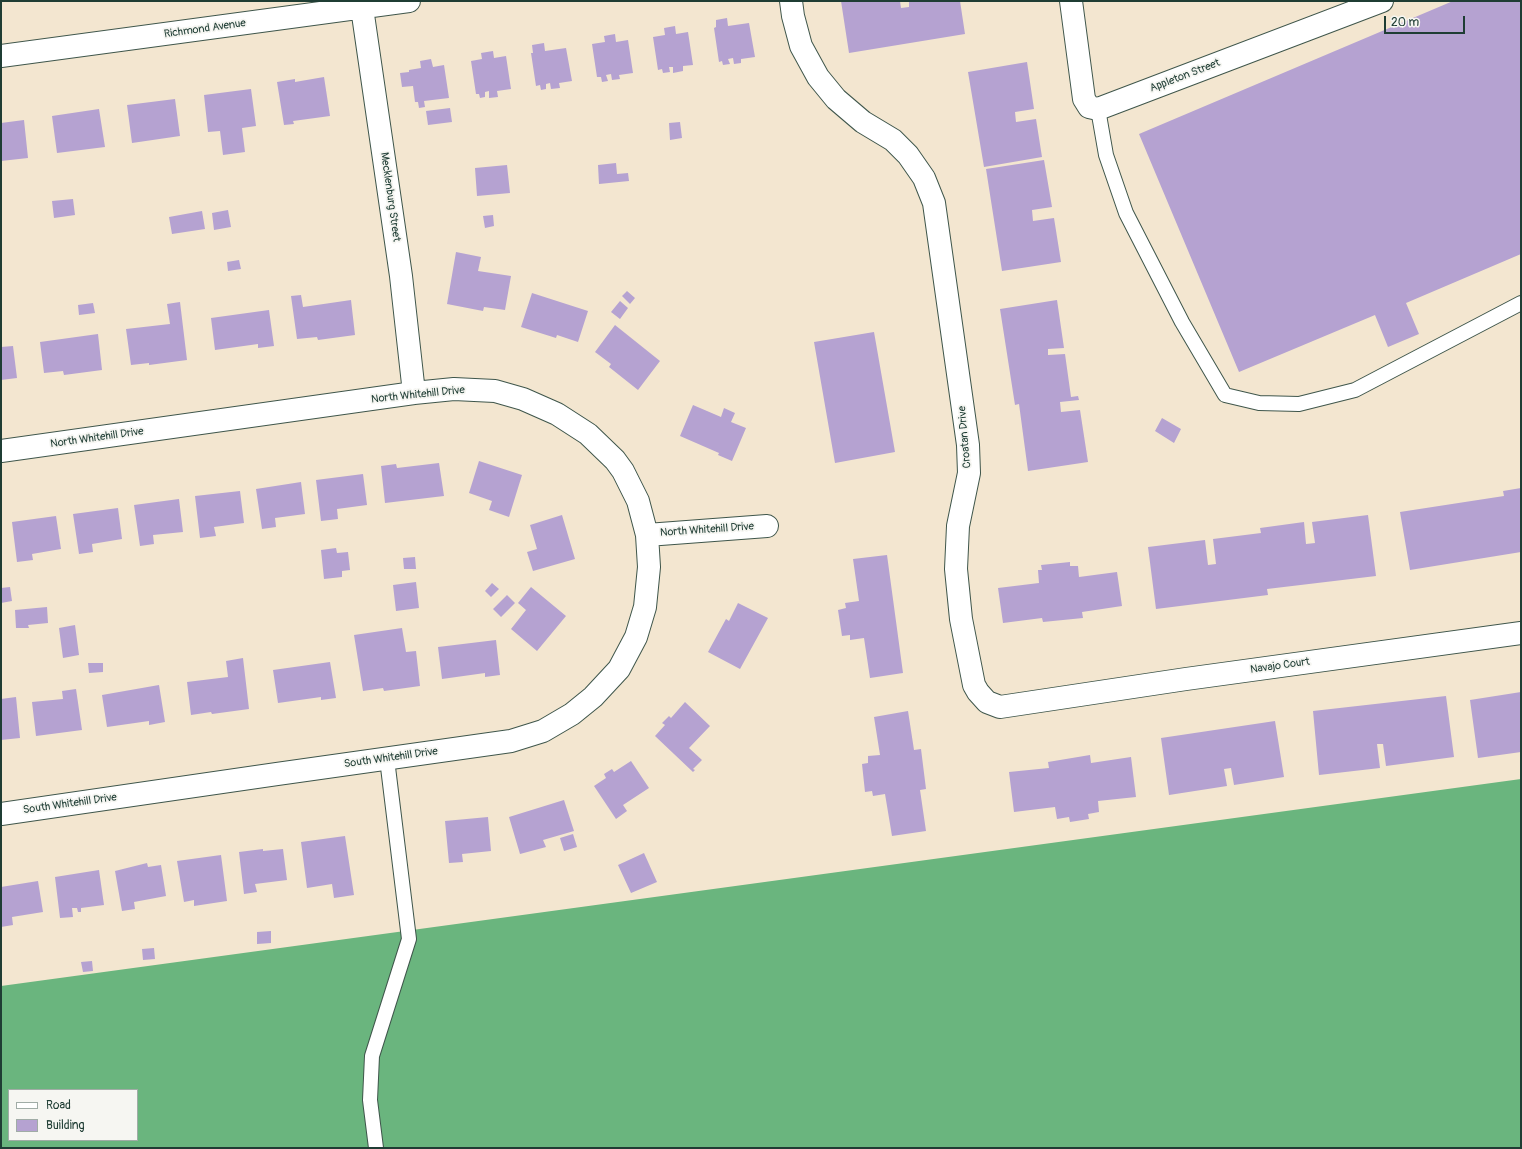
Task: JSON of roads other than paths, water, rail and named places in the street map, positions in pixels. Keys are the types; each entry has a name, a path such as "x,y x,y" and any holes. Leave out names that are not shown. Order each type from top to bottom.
{"street":[{"name":"Richmond Avenue","path":"1,56 361,4 409,1"},
{"name":"Croatan Drive","path":"791,1 793,16 801,46 818,77 836,99 863,122 893,140 908,155 924,178 934,203 966,430 969,473 958,526 956,569 961,619 974,685 987,702 1000,707 1039,701"},
{"path":"1071,1 1084,99 1089,107 1098,109"},
{"name":"Appleton Street","path":"1098,109 1382,1"},
{"name":"Mecklenburg Street","path":"361,4 401,276 414,393"},
{"name":"North Whitehill Drive","path":"1,451 414,393 454,389 495,391 523,399 557,414 588,434 615,460 623,471 638,501 647,535 767,526"},
{"name":"South Whitehill Drive","path":"1,814 511,741 543,731 572,714 593,697 618,669 636,637 645,607 649,567 647,535"},
{"name":"Navajo Court","path":"1039,701 1521,633"}],"lane":[{"path":"1098,109 1106,155 1126,213 1182,322 1225,394 1259,403 1299,404 1355,390 1521,303"},
{"path":"376,1148 370,1100 372,1056 409,939 387,759"}]}
